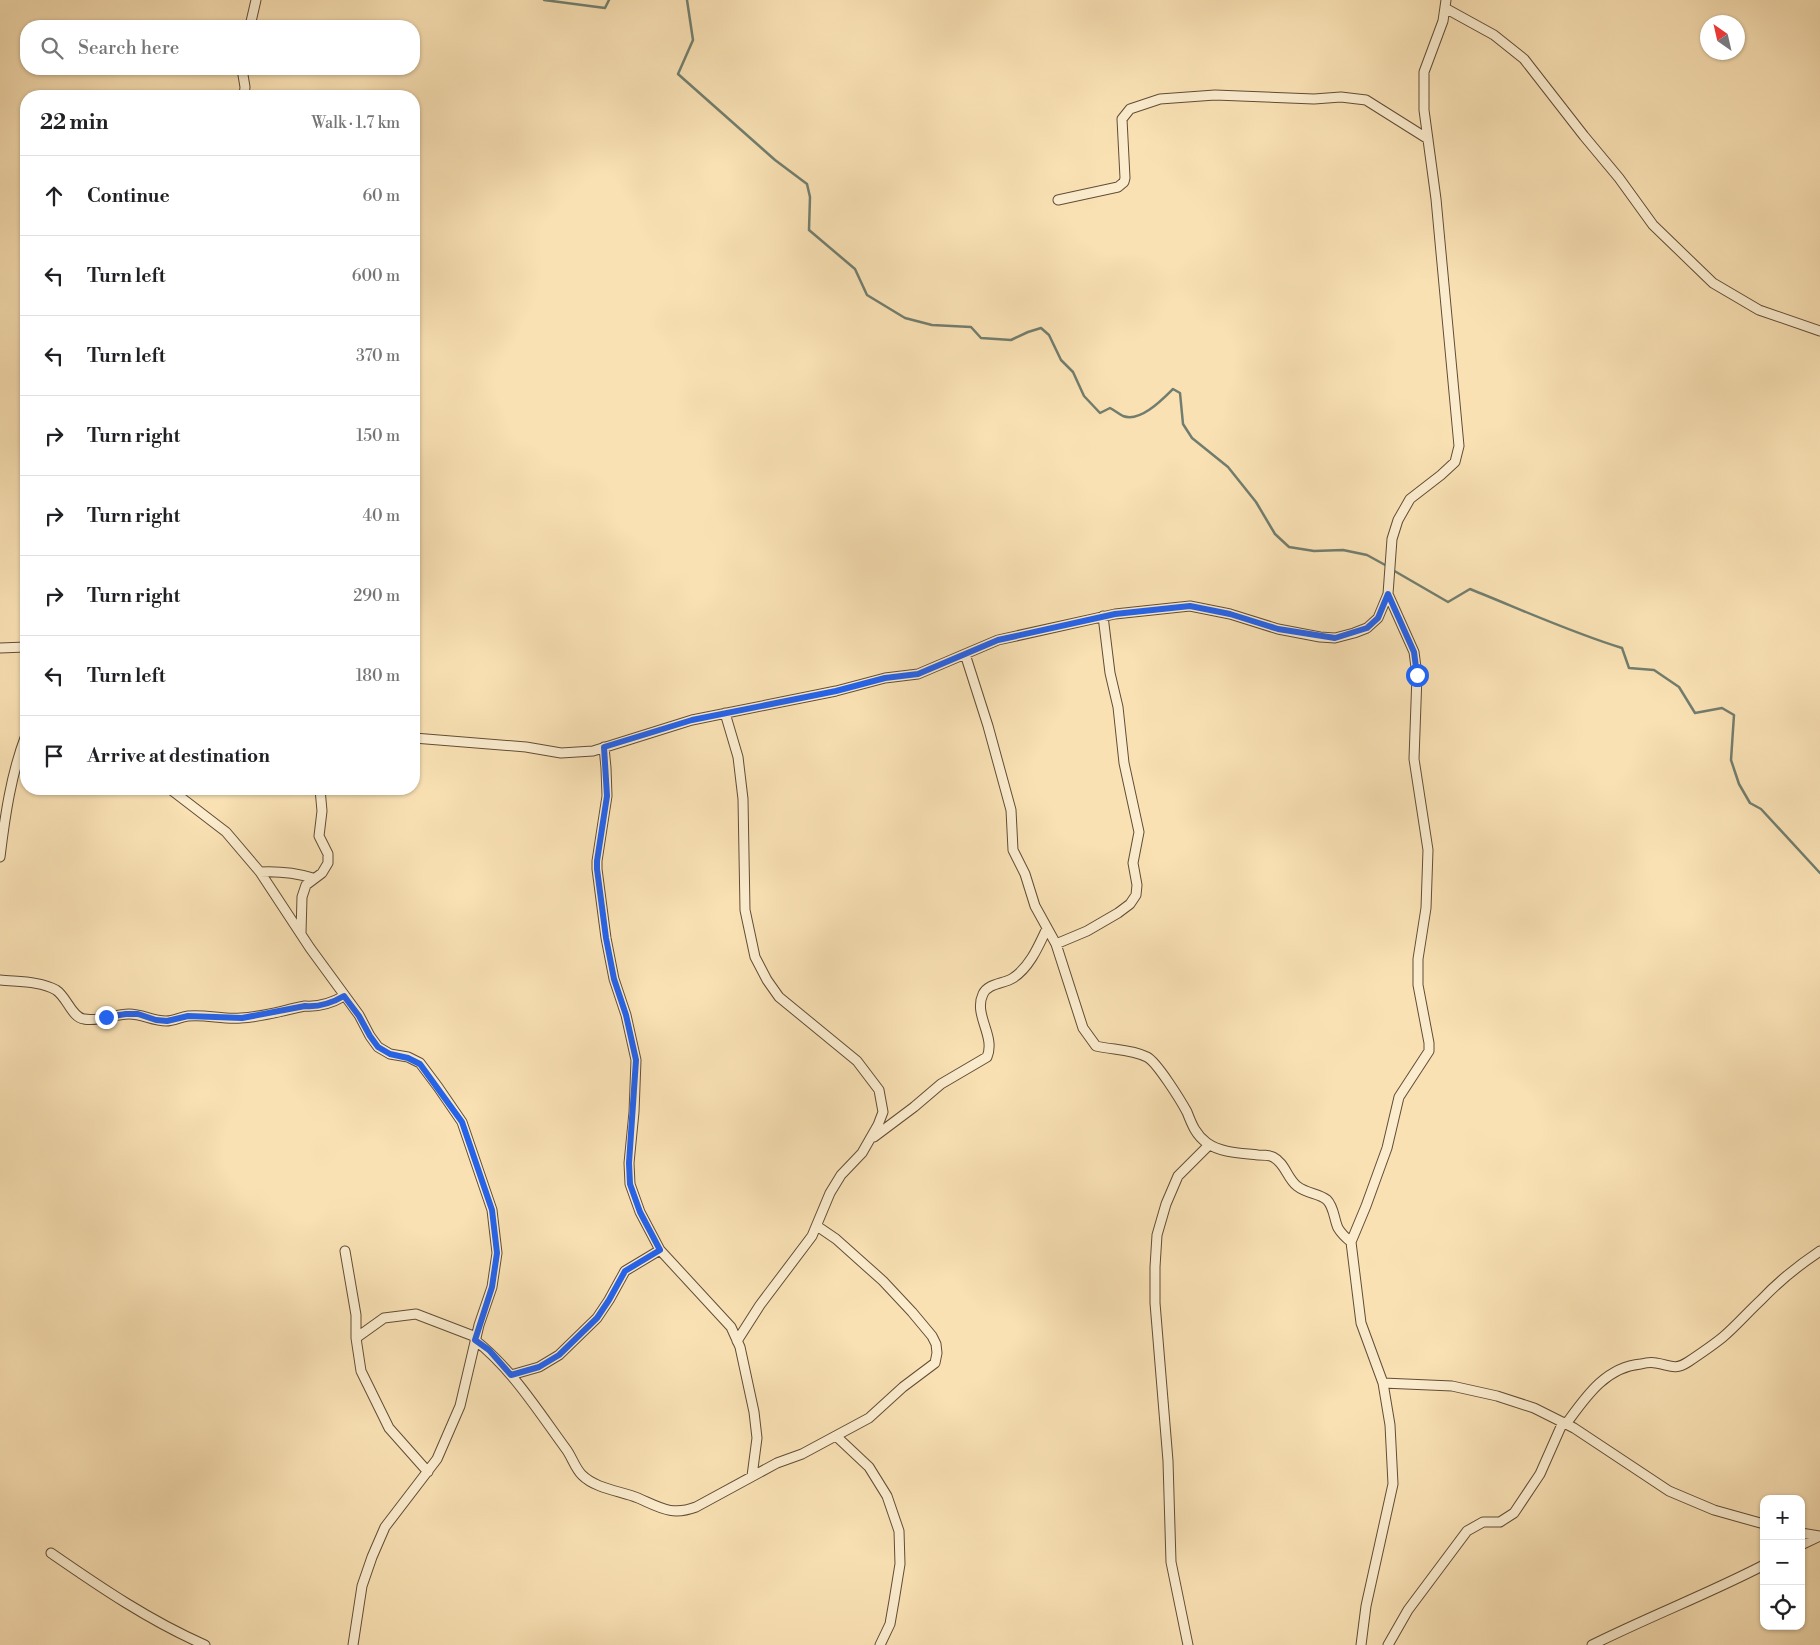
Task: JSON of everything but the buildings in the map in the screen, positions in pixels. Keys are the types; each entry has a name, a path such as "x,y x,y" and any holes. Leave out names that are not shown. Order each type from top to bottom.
{"street":[{"path":"251,20 256,0"},
{"path":"420,738 526,747 561,753 593,750 692,720 836,691 885,678 918,674 998,640 1115,614 1190,606 1230,614 1278,629 1335,638 1367,628 1378,618 1388,594 1392,539 1398,520 1410,499 1455,462 1459,446 1436,199 1424,110 1424,72 1444,21 1446,4 1494,35 1524,59 1619,178 1653,225 1713,284 1758,310 1820,331"},
{"path":"243,75 245,90"},
{"path":"1058,200 1118,187 1124,182 1122,119 1130,109 1160,98 1215,95 1314,99 1342,96 1366,100 1428,139"},
{"path":"1361,1645 1366,1606 1393,1484 1390,1425 1383,1383 1361,1323 1350,1242 1366,1206 1387,1148 1398,1097 1429,1051 1418,985 1418,959 1426,908 1428,850 1414,759 1417,675 1414,652 1388,594"},
{"path":"1056,944 1088,931 1118,913 1130,904 1136,895 1137,885 1133,863 1139,832 1124,764 1118,706 1110,672 1103,616"},
{"path":"0,648 20,646"},
{"path":"965,654 988,726 1011,810 1013,850 1025,874 1035,906 1056,944 1083,1028 1096,1046 1109,1050 1126,1050 1148,1058 1161,1071 1186,1112 1190,1124 1209,1145 1228,1151 1272,1156 1280,1161 1296,1185 1308,1193 1328,1200 1339,1229 1350,1242"},
{"path":"725,713 738,758 743,799 745,910 755,957 767,980 779,997 857,1061 880,1090 883,1112 862,1153 841,1176 830,1193 820,1213 812,1236 760,1305 737,1341"},
{"path":"604,747 607,796 597,869 606,938 614,979 626,1015 636,1060 629,1163 630,1184 640,1212 660,1250 731,1327 737,1341 747,1376 757,1438 752,1476"},
{"path":"0,857 10,788 20,750"},
{"path":"178,795 226,832 260,872 359,1016 378,1047 390,1054 408,1058 420,1064 462,1122 492,1210 497,1253 492,1287 476,1338 460,1406 437,1459 385,1526 362,1586 353,1645"},
{"path":"301,934 302,897 306,885 322,873 328,863 328,854 319,836 322,810 321,795"},
{"path":"260,872 276,871 313,878"},
{"path":"870,1140 941,1084 987,1057 990,1043 981,1016 982,996 987,989 1013,978 1024,969 1047,928"},
{"path":"0,980 50,987 58,991 69,1003 74,1014 84,1020 126,1014 138,1014 156,1020 167,1021 188,1016 242,1018 313,1006 335,1001 344,996"},
{"path":"1188,1645 1171,1562 1168,1461 1155,1267 1157,1235 1166,1204 1178,1176 1209,1145"},
{"path":"356,1338 384,1318 416,1314 476,1338 511,1375 568,1452 582,1475 596,1484 625,1492 661,1508 683,1512 696,1507 777,1463 802,1454 869,1418 903,1387 935,1363 936,1344 932,1336 883,1281 836,1239 817,1226"},
{"path":"511,1375 539,1367 559,1355 597,1318 625,1271 660,1250"},
{"path":"345,1251 356,1315 356,1338 361,1370 388,1428 428,1472"},
{"path":"1388,1645 1408,1610 1427,1583 1452,1554 1467,1531 1482,1522 1500,1522 1514,1513 1540,1474 1564,1423 1590,1392 1605,1378 1619,1369 1636,1364 1656,1362 1669,1367 1679,1367 1686,1363 1724,1337 1762,1298 1798,1266 1820,1251"},
{"path":"1383,1383 1452,1386 1497,1396 1534,1408 1564,1423 1669,1491 1714,1510 1760,1523"},
{"path":"836,1436 869,1467 887,1496 899,1531 900,1564 894,1601 890,1624 880,1645"},
{"path":"1805,1533 1820,1536"},
{"path":"1805,1544 1820,1536"},
{"path":"51,1553 168,1628 205,1645"},
{"path":"1592,1645 1639,1622 1734,1581 1760,1567"}],"waterway":[{"path":"544,0 605,8 609,0"},
{"path":"687,0 693,40 678,74 775,160 807,184 810,197 809,230 855,269 867,295 905,318 932,325 971,327 981,338 1011,340 1041,328 1049,335 1061,360 1073,372 1084,396 1100,413 1110,408 1123,416 1137,416 1151,409 1173,389 1180,393 1183,424 1192,438 1228,467 1256,502 1275,534 1289,547 1314,551 1343,550 1367,555 1387,566"},
{"path":"1391,569 1448,602 1470,589 1564,628 1622,648 1629,668 1654,670 1679,687 1695,713 1722,708 1734,715 1731,760 1739,784 1750,803 1761,809 1820,873"}],"route":[{"path":"106,1017 138,1014 156,1020 167,1021 188,1016 242,1018 326,1004 344,996 378,1047 390,1054 408,1058 420,1064 462,1122 492,1210 497,1253 492,1287 475,1340 489,1350 511,1375 539,1367 559,1355 597,1318 625,1271 660,1250 640,1212 630,1184 629,1163 634,1112 636,1060 626,1015 614,979 606,938 597,869 607,796 604,747 692,720 836,691 885,678 918,674 998,640 1115,614 1190,606 1230,614 1278,629 1335,638 1367,628 1378,618 1388,594 1414,652 1417,675"}]}
